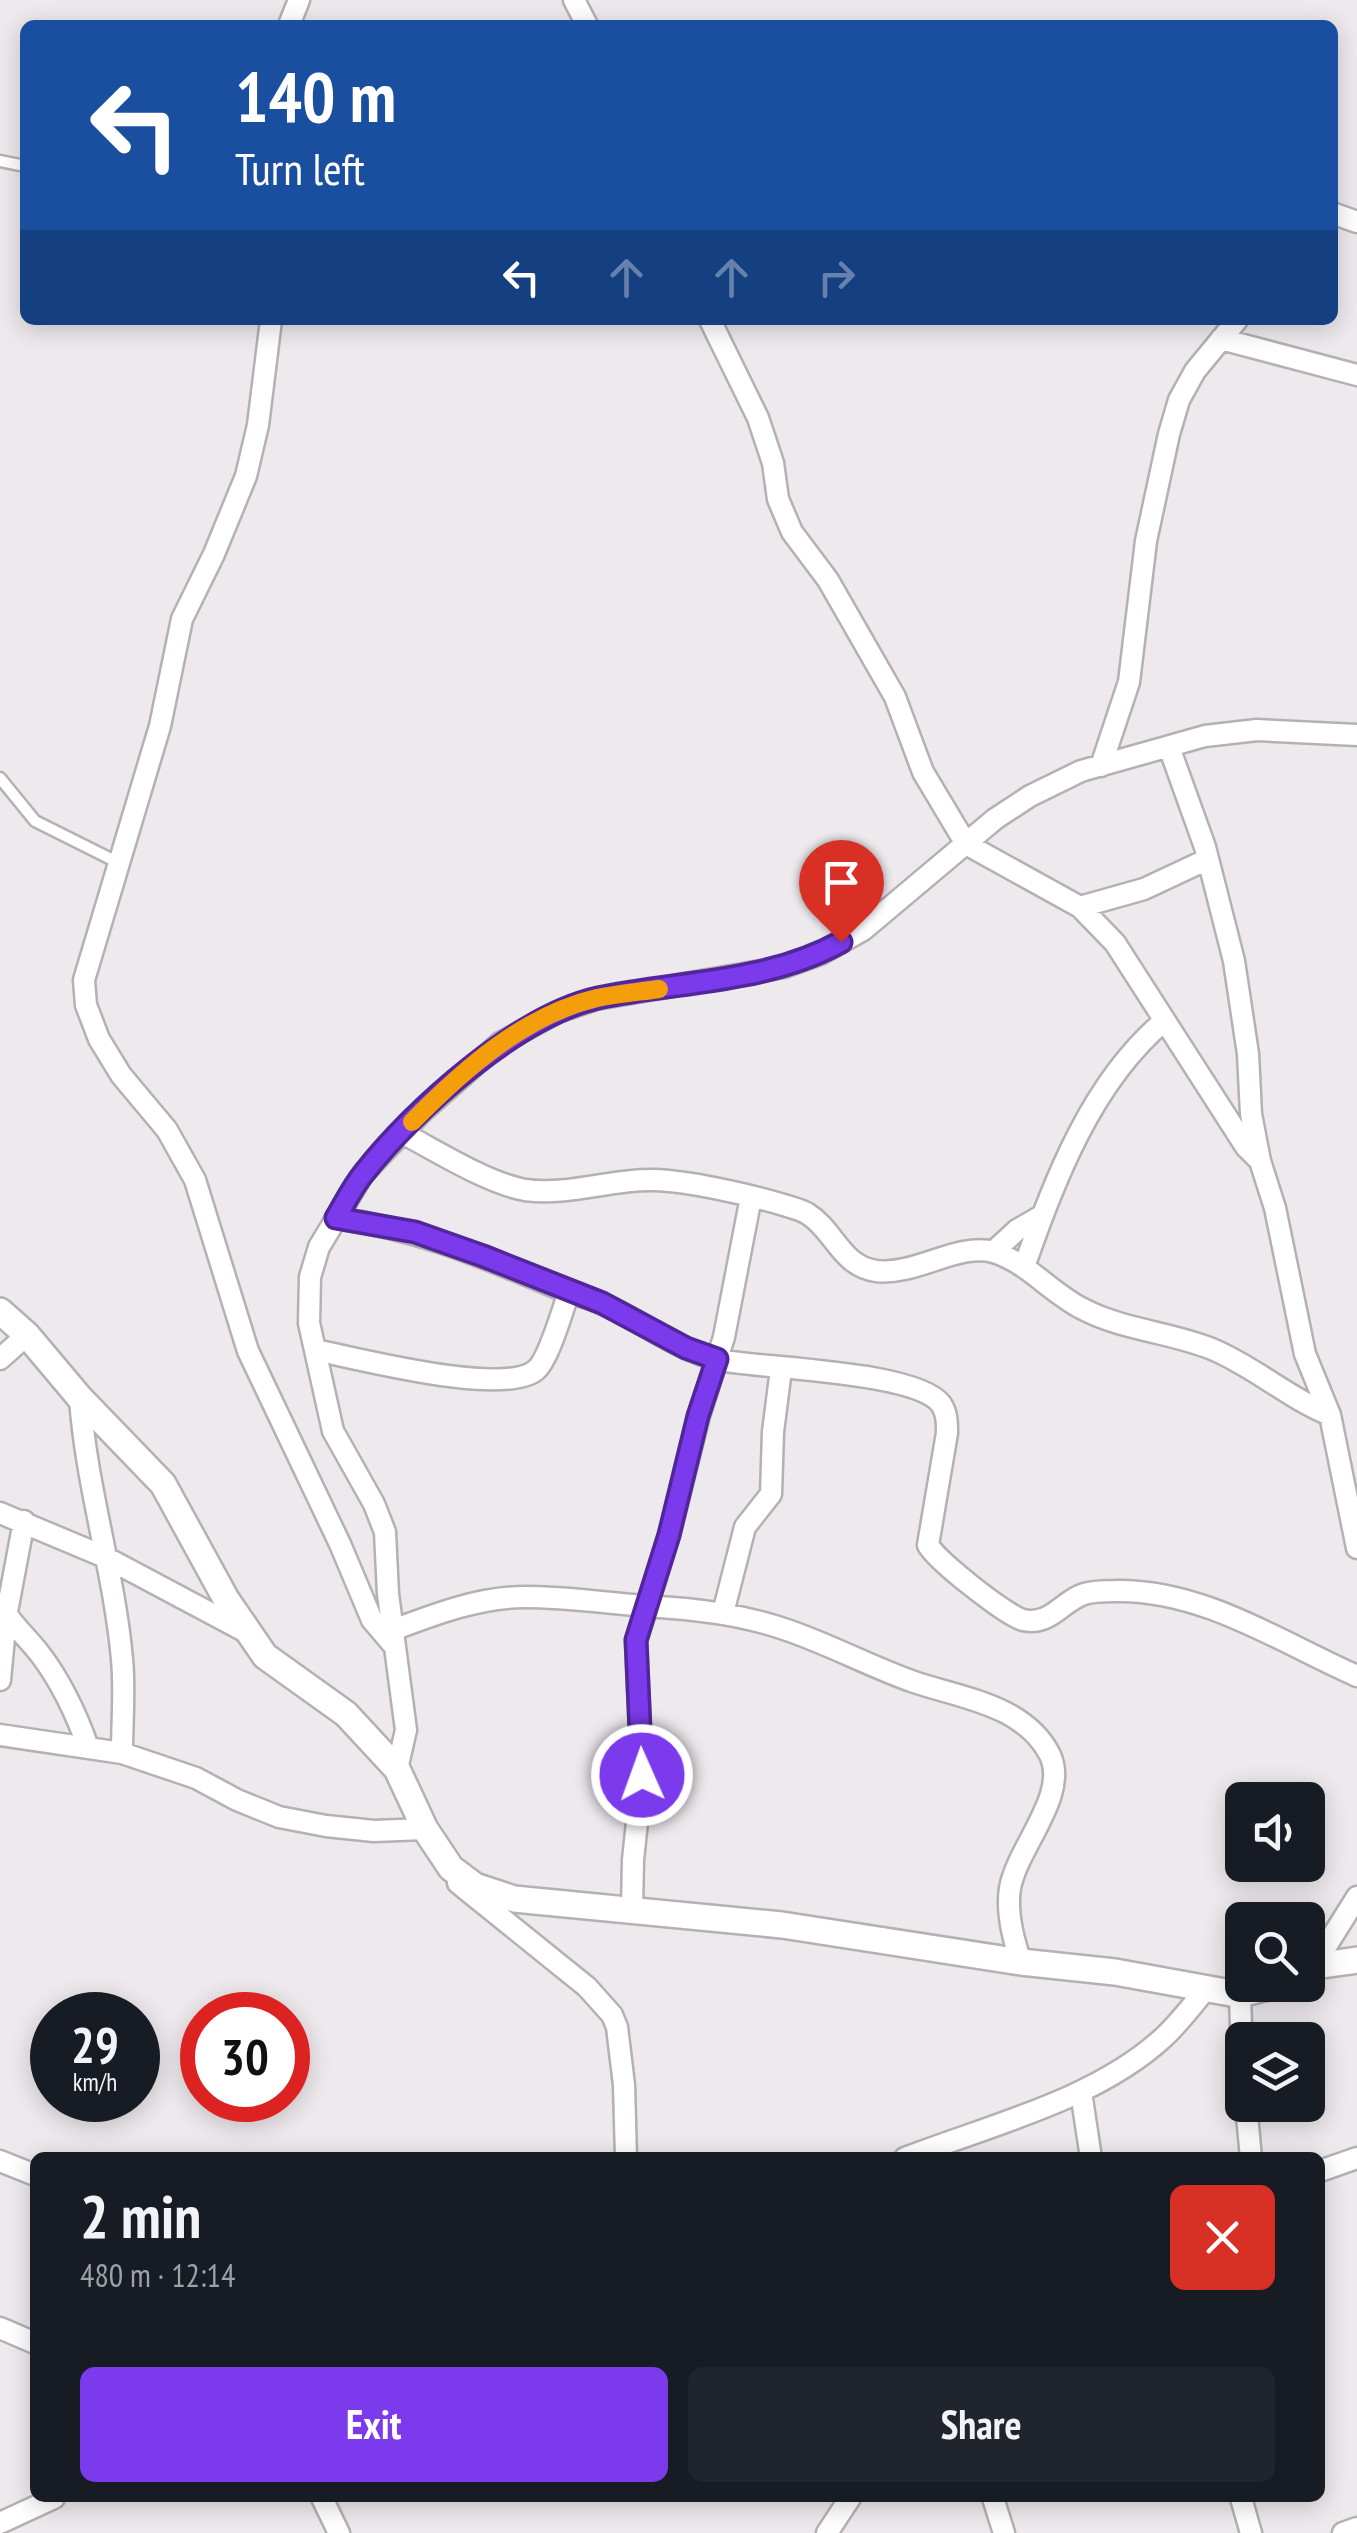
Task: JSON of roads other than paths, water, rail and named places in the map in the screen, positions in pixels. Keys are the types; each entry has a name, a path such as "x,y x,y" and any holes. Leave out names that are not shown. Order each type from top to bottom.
{"street":[{"path":"270,325 258,426 246,476 222,538 182,618 160,726 84,980 86,1005 99,1039 121,1075 167,1130 195,1180 248,1352 372,1620 395,1640"},
{"path":"712,325 758,418 773,463 778,499 792,532 828,580 896,697 923,772 966,844 1080,907 1115,943 1246,1147 1260,1161"},
{"path":"1101,766 1129,682 1146,541 1179,400 1196,371 1233,325"},
{"path":"1221,340 1357,375"},
{"path":"397,1769 406,1730 381,1520 333,1431 309,1322 310,1277 319,1247 362,1174 500,1043 558,1012 596,999 784,966 820,954 863,930 995,819 1030,796 1081,771 1206,736 1257,730 1357,736"},
{"path":"1170,747 1208,859 1234,961 1260,1161 1275,1208 1305,1354 1330,1415 1357,1548"},
{"path":"1080,907 1144,889 1208,859"},
{"path":"1024,1267 1043,1215 1091,1112 1118,1067 1164,1022"},
{"path":"402,1133 522,1189 570,1189 654,1180 751,1197 809,1214 835,1245 869,1270 904,1271 956,1255 993,1252 1024,1267 1084,1310 1214,1350 1261,1375 1284,1394 1330,1415"},
{"path":"632,1909 642,1775 636,1640 734,1297 751,1197"},
{"path":"993,1252 1017,1230 1043,1215"},
{"path":"336,1218 415,1232 602,1303 686,1348 717,1359 824,1372 922,1390 938,1401 947,1416 948,1433 928,1545 934,1555 1013,1616 1044,1619 1077,1597 1099,1592 1127,1591 1166,1597 1206,1606 1357,1676"},
{"path":"315,1350 443,1377 524,1376 539,1368 568,1292"},
{"path":"0,1310 163,1484 248,1633 277,1666 346,1714 397,1769 425,1829 460,1887 587,1987 612,2015 624,2085 626,2152"},
{"path":"0,1359 27,1335"},
{"path":"723,1613 745,1526 771,1494 772,1432 782,1369"},
{"path":"80,1398 89,1482 123,1663 122,1753"},
{"path":"0,1513 105,1558 248,1633"},
{"path":"0,1680 3,1611 24,1521"},
{"path":"395,1640 449,1610 522,1596 723,1613 788,1630 910,1681 1000,1710 1015,1718 1043,1744 1052,1759 1055,1788 1020,1859 1009,1896 1013,1933 1022,1962"},
{"path":"3,1611 50,1667 74,1709 88,1747"},
{"path":"0,1735 122,1753 196,1778 279,1816 326,1826 425,1829"},
{"path":"451,1868 475,1886 514,1898 782,1925 1022,1962 1115,1972 1225,1992"},
{"path":"1325,1944 1357,1896"},
{"path":"1325,1963 1357,1960"},
{"path":"920,2152 1081,2092 1122,2069 1164,2038 1206,1990"},
{"path":"1081,2092 1090,2152"},
{"path":"1248,2122 1250,2152"},
{"path":"1325,2169 1357,2158"},
{"path":"0,2161 30,2173"},
{"path":"0,2328 30,2342"},
{"path":"0,2523 45,2502"},
{"path":"324,2502 339,2533"},
{"path":"827,2533 847,2502"},
{"path":"994,2502 1004,2533"},
{"path":"1243,2502 1250,2533"},
{"path":"1343,2533 1357,2528"}],"lane":[{"path":"0,778 35,821 119,862"}]}
